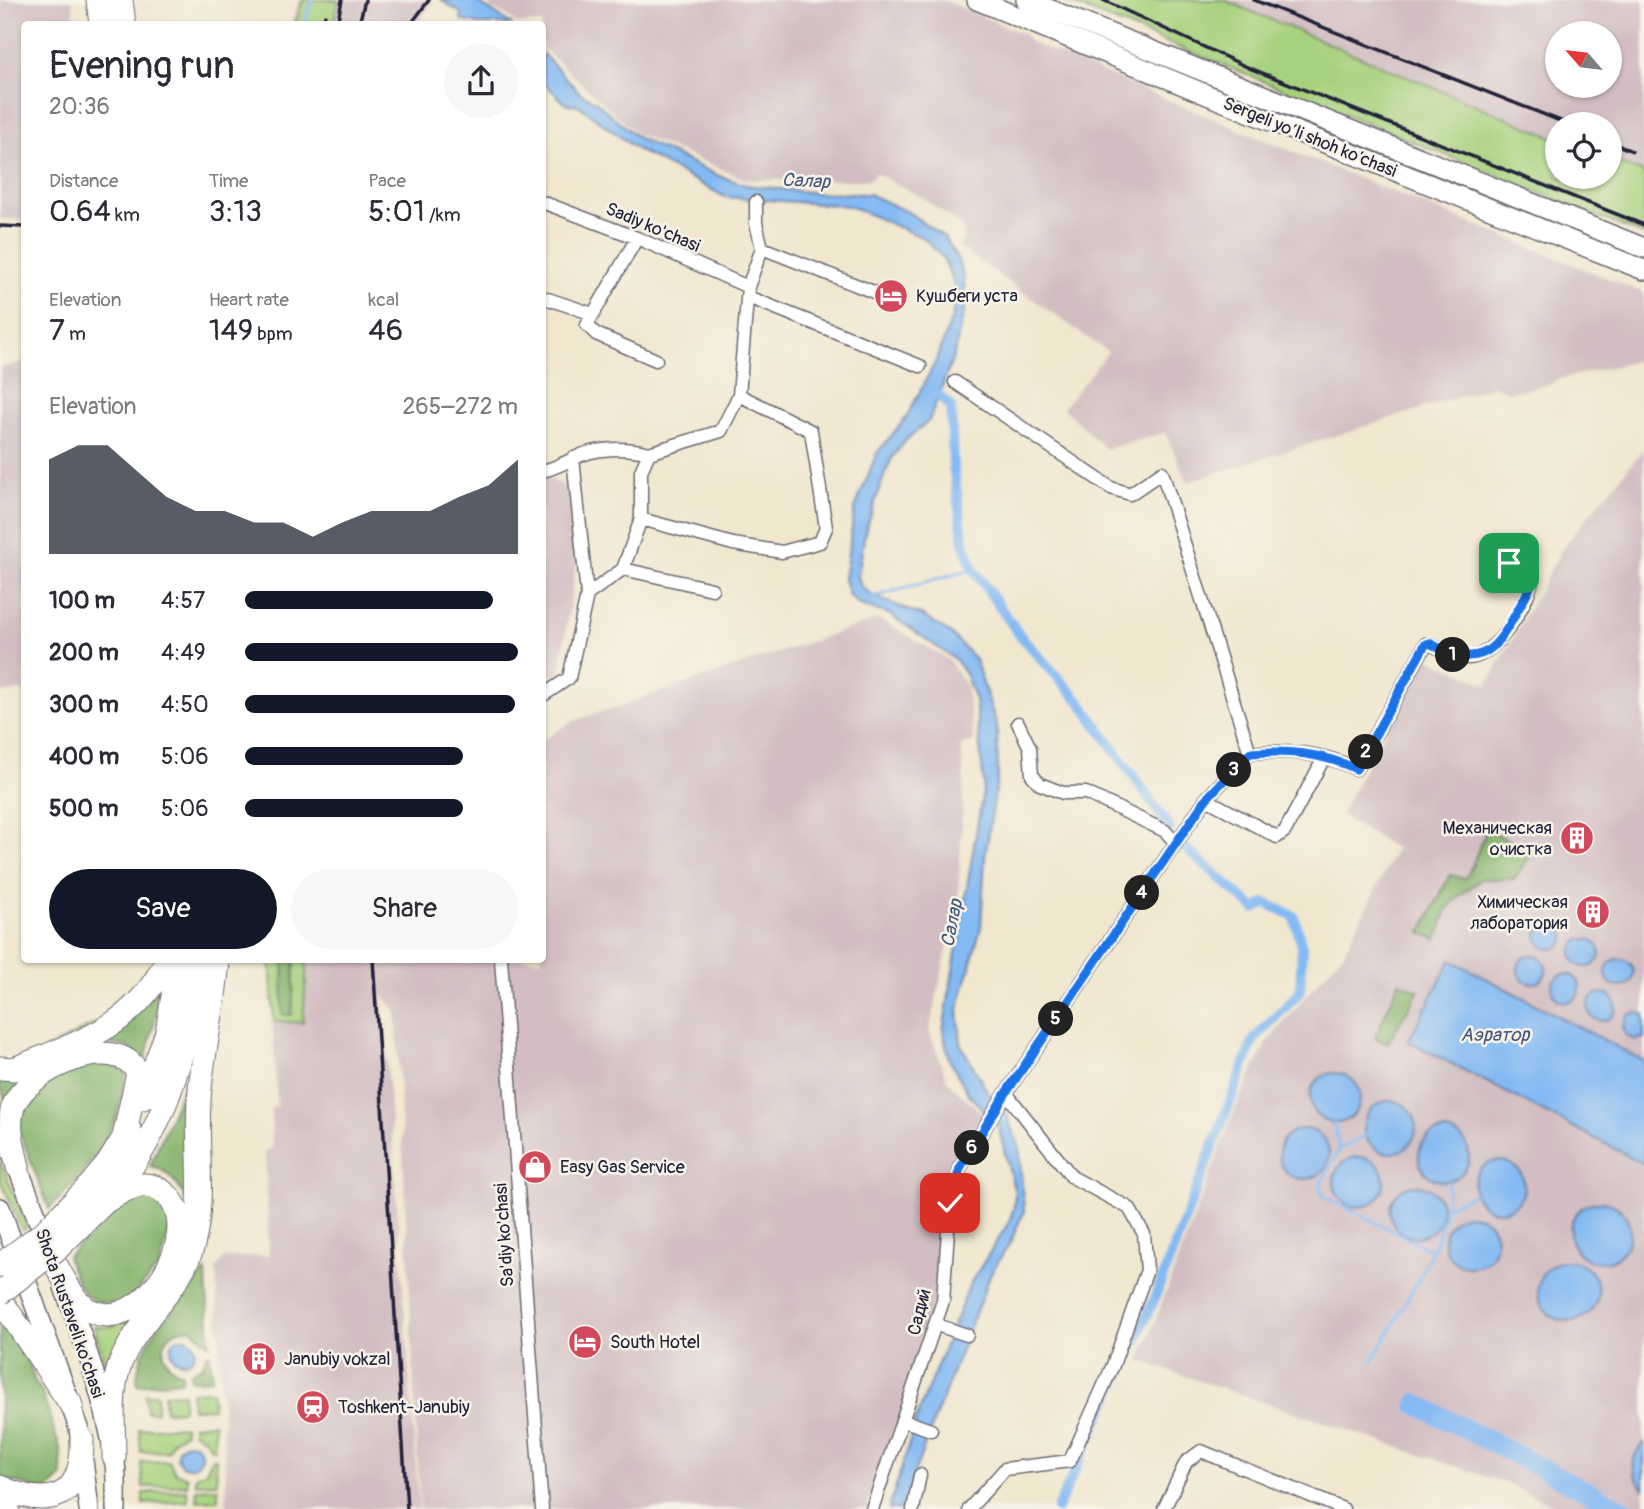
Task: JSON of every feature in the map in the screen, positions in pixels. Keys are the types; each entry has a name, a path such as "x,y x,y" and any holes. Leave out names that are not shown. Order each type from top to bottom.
{"highway":[{"path":"98,0 101,21"},
{"path":"121,0 124,21"},
{"path":"0,1068 14,1069 114,1024 146,997 165,963"},
{"path":"0,1293 57,1249 97,1194 141,1103 164,1042 178,963"},
{"path":"0,1265 97,1194 144,1149 165,1102 192,1012 198,963"},
{"path":"114,1457 114,1395 120,1366 144,1323 180,1275 193,1245 198,1217 198,1103 217,963"},
{"path":"18,1167 11,1114 21,1092 48,1072 98,1053 121,1055 130,1060 138,1073 123,1141"},
{"path":"57,1267 80,1302 89,1309 107,1315 133,1307 157,1285 178,1242 181,1226 176,1207 159,1188 143,1184 97,1194"},
{"path":"0,1299 72,1406"},
{"path":"0,1487 34,1500 59,1494 79,1472 82,1440"},
{"path":"0,1505 8,1509"}],"main road":[{"name":"Sergeli yo‘li shoh ko‘chasi","path":"977,0 1030,8 1644,248"},
{"name":"Sergeli yo‘li shoh ko‘chasi","path":"1030,8 1290,130 1644,270"},
{"name":"Shota Rustaveli ko'chasi","path":"0,1123 81,1335 114,1457 116,1509"},
{"name":"Shota Rustaveli ko'chasi","path":"0,1208 72,1406 82,1440 89,1509"}],"street":[{"path":"546,470 563,467 573,458 617,448 649,453 721,431 739,395 748,292 762,248 756,223 756,202"},
{"name":"Sadiy ko'chasi","path":"546,204 637,238 748,292 920,366"},
{"path":"637,238 587,325 596,334 656,360"},
{"path":"762,248 894,300"},
{"path":"546,298 593,314"},
{"path":"955,382 1111,488 1130,494 1162,472 1250,753 1293,751 1356,769 1427,644 1468,658 1483,655 1496,646 1532,584 1531,573 1509,563"},
{"path":"641,519 733,544 782,552 820,542 826,528 811,431 739,395"},
{"path":"587,595 623,569 641,519 641,471 649,453"},
{"path":"546,693 569,678 587,595 573,458"},
{"path":"623,569 712,589"},
{"path":"1018,723 1030,748 1032,775 1040,785 1063,793 1086,793 1165,831 1176,843"},
{"name":"Садий","path":"872,1509 937,1325 943,1301 950,1203 960,1168 1002,1098 1206,799 1250,753"},
{"path":"1206,799 1277,837 1285,831 1324,758"},
{"name":"Sa'diy ko'chasi","path":"501,963 542,1509"},
{"path":"969,1509 1005,1469 1070,1461 1113,1365 1147,1270 1144,1234 1129,1208 1072,1177 1002,1098"},
{"path":"937,1325 967,1335"},
{"path":"902,1420 931,1430"},
{"path":"1164,1509 1186,1462 1195,1453 1207,1452 1343,1509"},
{"path":"913,1509 920,1475"}],"shaded area":[{"path":"0,0 72,0 75,21 21,21 21,220 0,219"},
{"path":"299,0 433,0 419,21 292,21"},
{"path":"494,0 943,0 1024,34 1030,42 1239,130 1644,293 1644,359 1557,380 1549,385 1509,392 1493,386 1188,482 1165,433 1106,449 1063,408 1108,352 959,247 964,238 963,227 920,196 875,173 869,180 747,180 636,133 546,51 546,21 513,21 505,14 489,8"},
{"path":"1224,0 1644,0 1644,173 1622,165 1622,112 1545,112 1545,134"},
{"path":"21,362 21,690 0,693 0,368"},
{"path":"1644,449 1644,1509 1561,1509 1505,1483 1140,1361 1235,1109 1267,1042 1344,952 1396,849 1340,815 1363,772 1427,657 1487,685 1565,544"},
{"path":"546,477 570,489 578,550 559,675 546,673"},
{"path":"879,619 949,660 967,688 974,742 961,745 964,780 958,901 929,1031 948,1082 986,1117 950,1183 937,1293 917,1352 922,1354 867,1509 420,1509 396,1011 382,995 419,1509 227,1509 216,1269 224,1258 269,1255 265,1151 272,1149 271,1107 277,1107 269,963 546,963 546,738 573,721"}],"green space":[{"path":"303,0 338,0 334,21 296,21"},
{"path":"1062,0 1224,0 1545,134 1545,189 1622,189 1622,165 1644,173 1644,235"},
{"path":"1488,829 1526,850 1530,857 1514,879 1482,879 1459,896 1447,909 1437,939 1421,933 1450,875 1465,879"},
{"path":"270,963 307,963 303,1023 274,1021"},
{"path":"284,963 295,963 292,1015 282,1014"},
{"path":"1399,982 1419,991 1387,1044 1375,1038"},
{"path":"163,987 145,1060 126,1046 101,1043 7,1103 0,1087 0,1074"},
{"path":"93,1063 126,1068 124,1090 118,1110 102,1146 91,1162 49,1209 19,1130 21,1115 33,1093 43,1085"},
{"path":"189,1073 187,1200 167,1174 150,1166"},
{"path":"0,1160 27,1227 22,1230 0,1179"},
{"path":"136,1195 153,1195 172,1220 160,1265 127,1302 93,1300 81,1289 67,1257 113,1211"},
{"path":"206,1271 210,1345 192,1329 181,1329 173,1333 164,1346 164,1354 167,1362 182,1373 182,1381 137,1385 138,1369 151,1338 172,1309"},
{"path":"0,1319 29,1363 60,1448 62,1477 46,1491 0,1478"},
{"path":"131,1319 137,1321 105,1363 94,1326 110,1327"},
{"path":"207,1354 210,1354 212,1379 191,1380 190,1373 203,1365"},
{"path":"212,1391 213,1408 192,1409 191,1392"},
{"path":"183,1393 183,1410 165,1411 164,1394"},
{"path":"157,1394 157,1412 147,1412 145,1395"},
{"path":"214,1423 215,1449 212,1449 205,1438 193,1432 193,1425"},
{"path":"184,1426 185,1433 174,1439 168,1451 141,1452 139,1429"},
{"path":"213,1458 216,1458 217,1483 196,1484 195,1477 205,1472"},
{"path":"169,1461 175,1472 187,1477 187,1485 143,1487 141,1462"},
{"path":"218,1488 218,1500 197,1501 196,1489"},
{"path":"187,1490 188,1501 143,1504 143,1493"}],"water":[{"path":"441,0 474,0 506,21 466,21 461,20 461,13"},
{"name":"Салар","path":"546,57 580,93 595,101 638,138 719,176 746,185 816,193 869,194 908,212 945,238 957,258 964,279 965,307 954,355 929,421 907,439 893,456 884,476 865,532 858,576 861,586 873,596 923,616 951,634 975,659 997,726 998,774 985,857 981,927 958,1010 961,1045 990,1096 1007,1116 1019,1146 1024,1211 1011,1241 991,1273 916,1468 905,1509 889,1509 919,1411 970,1284 1009,1222 1015,1193 998,1125 969,1095 949,1059 943,1031 984,785 975,700 966,676 956,660 889,614 860,605 849,596 844,579 855,508 877,453 906,418 935,363 952,318 956,296 952,277 943,258 924,238 850,206 725,197 636,149 578,105 566,104 546,85"},
{"path":"1551,921 1561,925 1565,935 1561,945 1551,949 1541,945 1537,935 1541,925"},
{"path":"1586,939 1596,943 1600,953 1596,963 1586,967 1576,963 1572,953 1576,943"},
{"path":"1532,955 1542,959 1546,969 1542,979 1532,983 1522,979 1518,969 1522,959"},
{"path":"1620,959 1630,963 1634,973 1630,983 1620,987 1610,983 1606,973 1610,963"},
{"name":"Аэратор","path":"1451,960 1644,1061 1644,1164 1408,1041"},
{"path":"1566,974 1576,978 1580,988 1576,998 1566,1002 1556,998 1552,988 1556,978"},
{"path":"1602,993 1612,997 1616,1007 1612,1017 1602,1021 1592,1017 1588,1007 1592,997"},
{"path":"1636,1012 1644,1014 1644,1038 1635,1040 1626,1035 1623,1027 1628,1015"},
{"path":"1325,1074 1345,1074 1359,1088 1359,1108 1345,1122 1325,1122 1311,1108 1311,1088"},
{"path":"1390,1101 1400,1103 1408,1109 1414,1117 1414,1137 1408,1145 1400,1151 1390,1153 1380,1151 1372,1145 1366,1137 1364,1127 1366,1117 1372,1109 1380,1103"},
{"path":"1294,1130 1314,1130 1328,1144 1328,1164 1314,1178 1294,1178 1280,1164 1280,1144"},
{"path":"1434,1132 1454,1132 1468,1146 1468,1166 1454,1180 1434,1180 1420,1166 1420,1146"},
{"path":"1349,1158 1369,1158 1383,1172 1383,1192 1369,1206 1349,1206 1335,1192 1335,1172"},
{"path":"1499,1161 1517,1168 1524,1186 1517,1204 1499,1211 1481,1204 1474,1186 1481,1168"},
{"path":"1416,1185 1426,1187 1434,1193 1440,1201 1440,1221 1434,1229 1426,1235 1416,1237 1406,1235 1398,1229 1392,1221 1390,1211 1392,1201 1398,1193 1406,1187"},
{"path":"1594,1202 1606,1202 1625,1215 1630,1232 1628,1244 1617,1257 1606,1262 1594,1262 1575,1249 1570,1238 1570,1226 1583,1207"},
{"path":"1470,1215 1480,1217 1488,1223 1494,1231 1494,1251 1488,1259 1480,1265 1470,1267 1460,1265 1452,1259 1446,1251 1444,1241 1446,1231 1452,1223 1460,1217"},
{"path":"1562,1261 1574,1261 1593,1274 1598,1291 1596,1303 1585,1316 1574,1321 1562,1321 1543,1308 1538,1297 1538,1285 1551,1266"},
{"path":"183,1338 192,1341 195,1350 192,1359 183,1362 174,1359 171,1350 174,1341"},
{"path":"189,1443 198,1446 201,1455 198,1464 189,1467 180,1464 177,1455 180,1446"},
{"path":"1644,1443 1644,1489 1636,1478 1634,1460"}],"waterway":[{"path":"305,21 312,0"},
{"name":"Салар","path":"934,391 951,407 953,465 964,543 973,569 1018,633 1081,703 1170,828"},
{"path":"873,597 973,569"},
{"name":"Салар","path":"1057,1509 1154,1300 1254,1039 1300,992 1302,947 1294,916 1265,903 1255,909 1182,845"},
{"path":"1334,1124 1339,1149 1320,1185 1323,1196 1431,1250"},
{"path":"1339,1149 1365,1136"},
{"path":"1373,1361 1432,1250 1441,1227 1448,1182"},
{"path":"1448,1206 1474,1194"},
{"path":"1611,1509 1411,1407 1416,1398 1632,1509"}],"railway":[{"path":"338,21 342,0"},
{"path":"360,21 365,0"},
{"path":"413,21 429,0"},
{"path":"1103,0 1247,67 1644,225"},
{"path":"1254,0 1545,115"},
{"path":"322,21 325,15"},
{"path":"1622,147 1632,151"},
{"path":"0,226 21,227"},
{"path":"373,963 407,1509"}],"place":[{"name":"Кушбеги уста","path":"891,296"},
{"name":"Механическая очистка","path":"1577,838"},
{"name":"Химическая лаборатория","path":"1593,912"},
{"name":"Easy Gas Service","path":"535,1167"},
{"name":"South Hotel","path":"585,1342"},
{"name":"Janubiy vokzal","path":"259,1359"},
{"name":"Toshkent-Janubiy","path":"313,1407"}],"route":[{"path":"950,1203 960,1168 999,1102 1206,799 1250,753 1293,751 1318,755 1356,769 1425,645 1429,643 1450,654 1468,658 1483,655 1496,646 1505,634 1532,584 1531,573 1509,563"}]}
